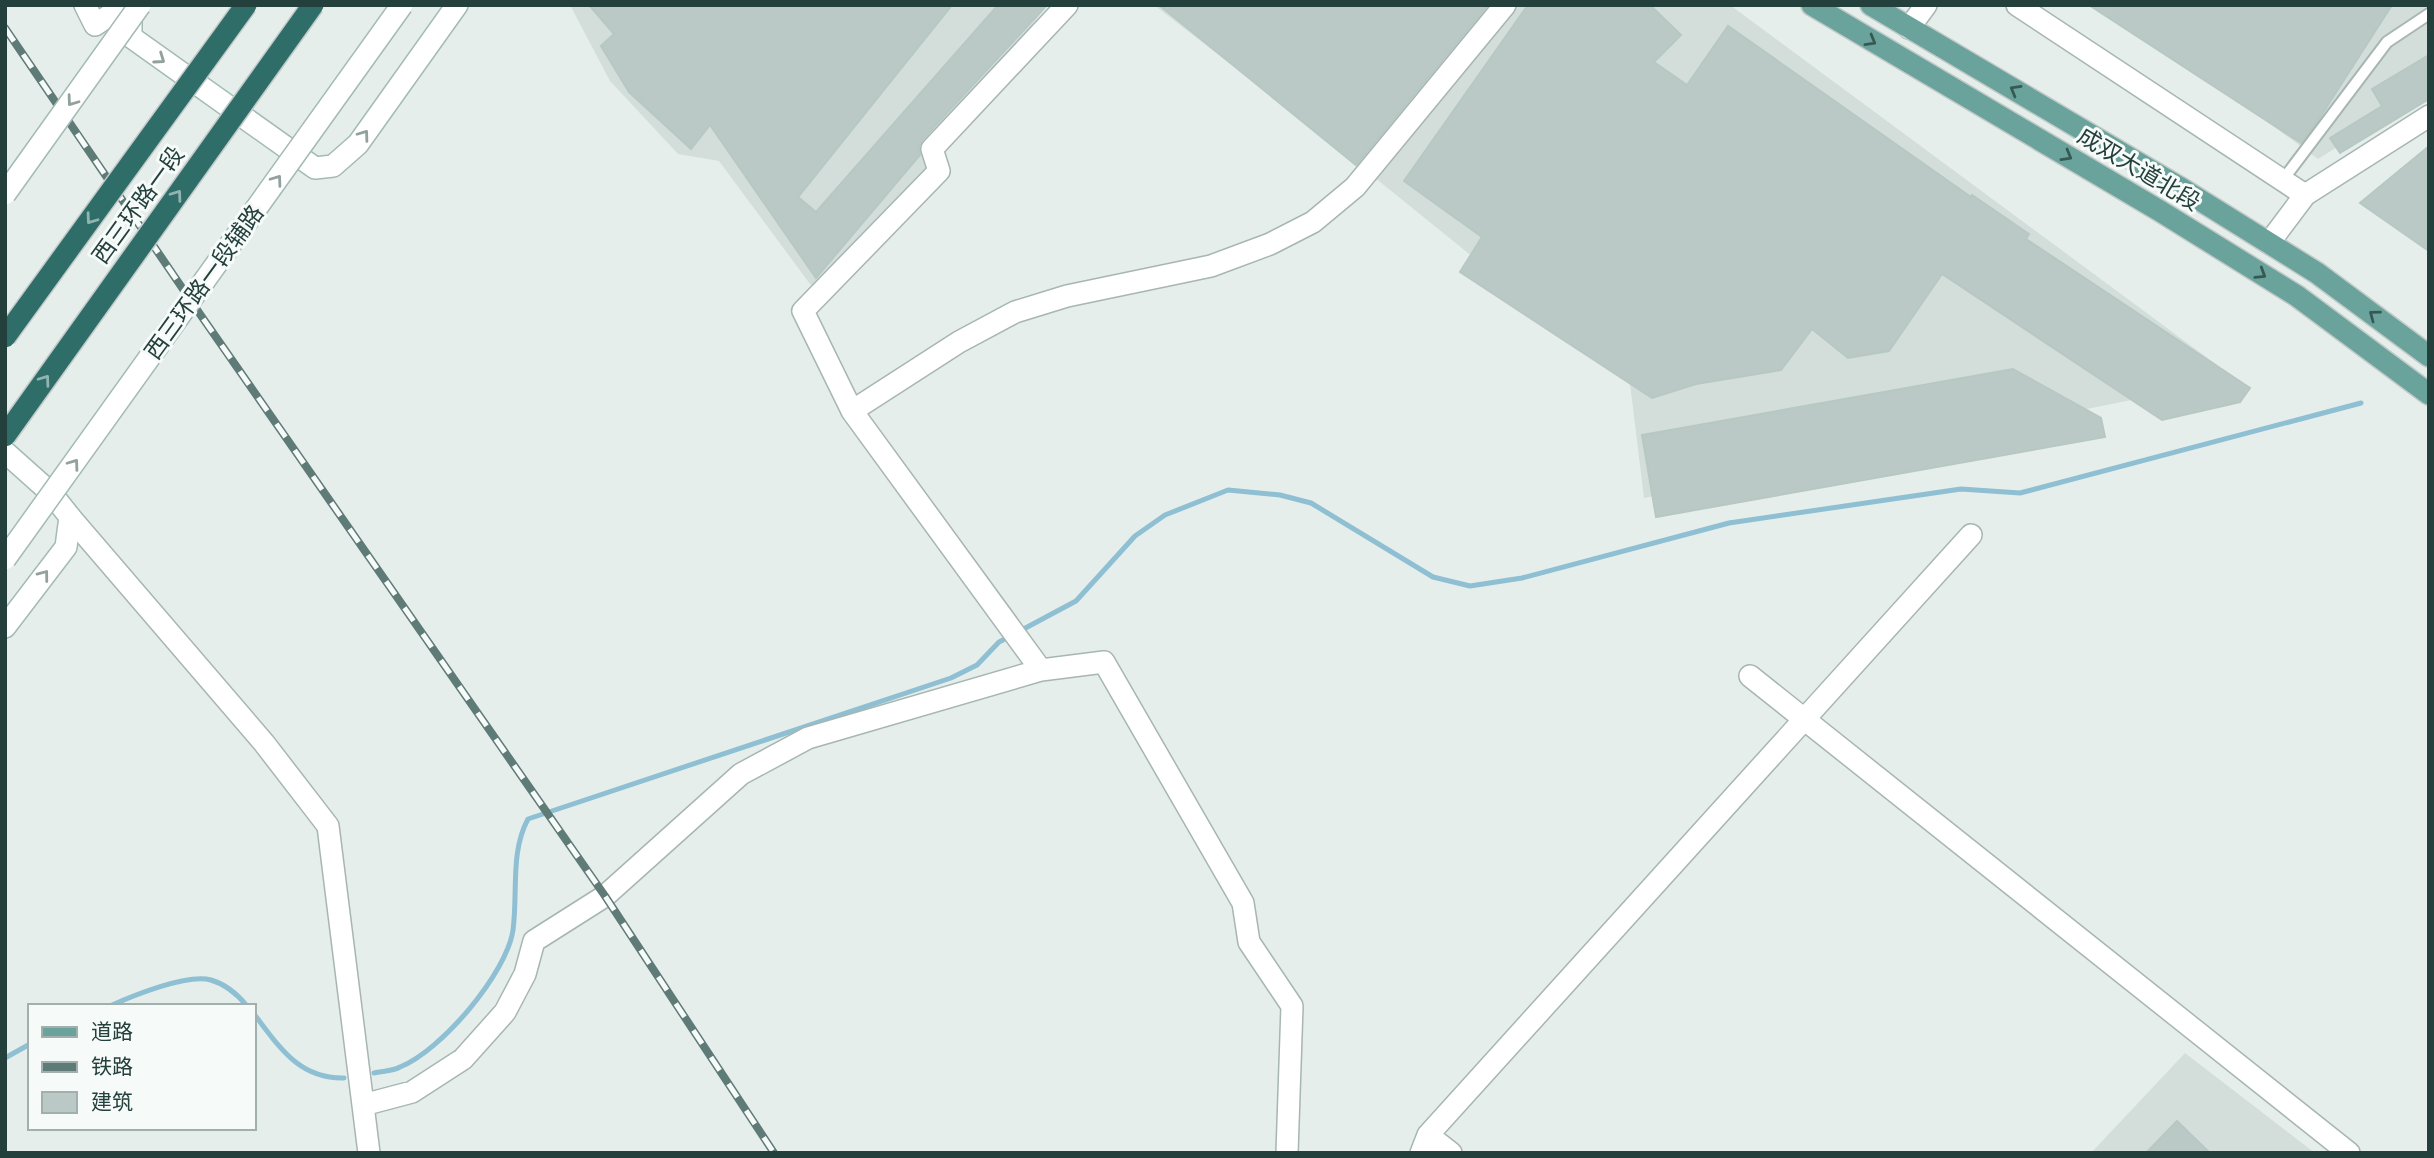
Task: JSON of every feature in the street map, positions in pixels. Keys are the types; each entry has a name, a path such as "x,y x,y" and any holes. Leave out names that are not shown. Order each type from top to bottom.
{"highway":[{"name":"西三环路一段","path":"5,337 246,5"},
{"name":"西三环路一段","path":"5,436 313,5"}],"main road":[{"name":"成双大道北段","path":"1812,5 2160,211 2285,289 2429,394"},
{"name":"成双大道北段","path":"1871,5 2179,187 2317,273 2429,356"}],"street":[{"path":"85,5 95,25 125,5"},
{"path":"131,5 131,37 315,168 333,166 358,144 457,5"},
{"path":"5,194 141,5"},
{"name":"西三环路一段辅路","path":"5,559 402,5"},
{"path":"1041,670 852,411 803,311 939,171 932,149 1067,5"},
{"path":"852,411 960,342 1015,312 1067,296 1211,266 1270,244 1314,222 1355,187 1505,5"},
{"path":"1909,28 1926,5"},
{"path":"2017,5 2305,195"},
{"path":"2269,243 2305,195 2429,116"},
{"path":"5,452 51,493 264,743 328,826 369,1153"},
{"path":"5,627 66,547 70,517"},
{"path":"1451,1153 1425,1144 1971,535"},
{"path":"363,1105 412,1092 463,1059 505,1012 525,974 534,941 605,896 741,774 808,738 1041,670 1104,662 1244,903 1249,942 1292,1006 1287,1153"},
{"path":"1750,676 2349,1153"}],"lane":[{"path":"2282,181 2387,42 2429,14"}],"shaded area":[{"path":"570,5 1048,5 925,157 932,171 813,288 719,161 678,154 610,81"},
{"path":"1154,5 1730,5 2236,379 1644,498 1630,384 1322,135"},
{"path":"2108,5 2429,5 2429,90 2318,159"},
{"path":"2185,1053 2315,1153 2091,1153"}],"building":[{"path":"589,5 952,5 798,197 816,212 998,5 1047,5 922,140 920,155 816,278 710,125 691,149 629,92 601,46 614,34"},
{"path":"1159,5 1488,5 1356,165"},
{"path":"1528,5 1650,5 1681,35 1654,62 1687,85 1728,26 1971,197 1972,195 2029,234 2026,239 2250,388 2240,402 2162,420 1942,274 1889,351 1848,358 1812,329 1781,370 1696,384 1652,398 1460,272 1482,237 1404,181"},
{"path":"2089,5 2392,5 2301,143"},
{"path":"2429,55 2429,99 2340,153 2330,138 2382,106 2372,89"},
{"path":"2429,146 2429,251 2360,203"},
{"path":"2013,369 2101,418 2105,437 1656,517 1642,435"},
{"path":"2177,1121 2210,1153 2146,1153"}],"waterway":[{"path":"1018,632 1076,601 1135,536 1165,515 1228,490 1280,495 1311,503 1433,577 1470,586 1522,578 1729,523 1961,489 2020,493 2361,403"},
{"path":"374,1073 397,1068 434,1045 470,1009 499,967 513,930 517,859 522,832 528,819 951,678 977,665 999,642 1009,637"},
{"path":"115,1004 160,987 201,979 226,987 245,1004"},
{"path":"256,1017 281,1049 302,1067 328,1077 344,1078"},
{"path":"5,1058 28,1045"}],"railway":[{"path":"5,28 202,317 605,896 774,1153"}]}
